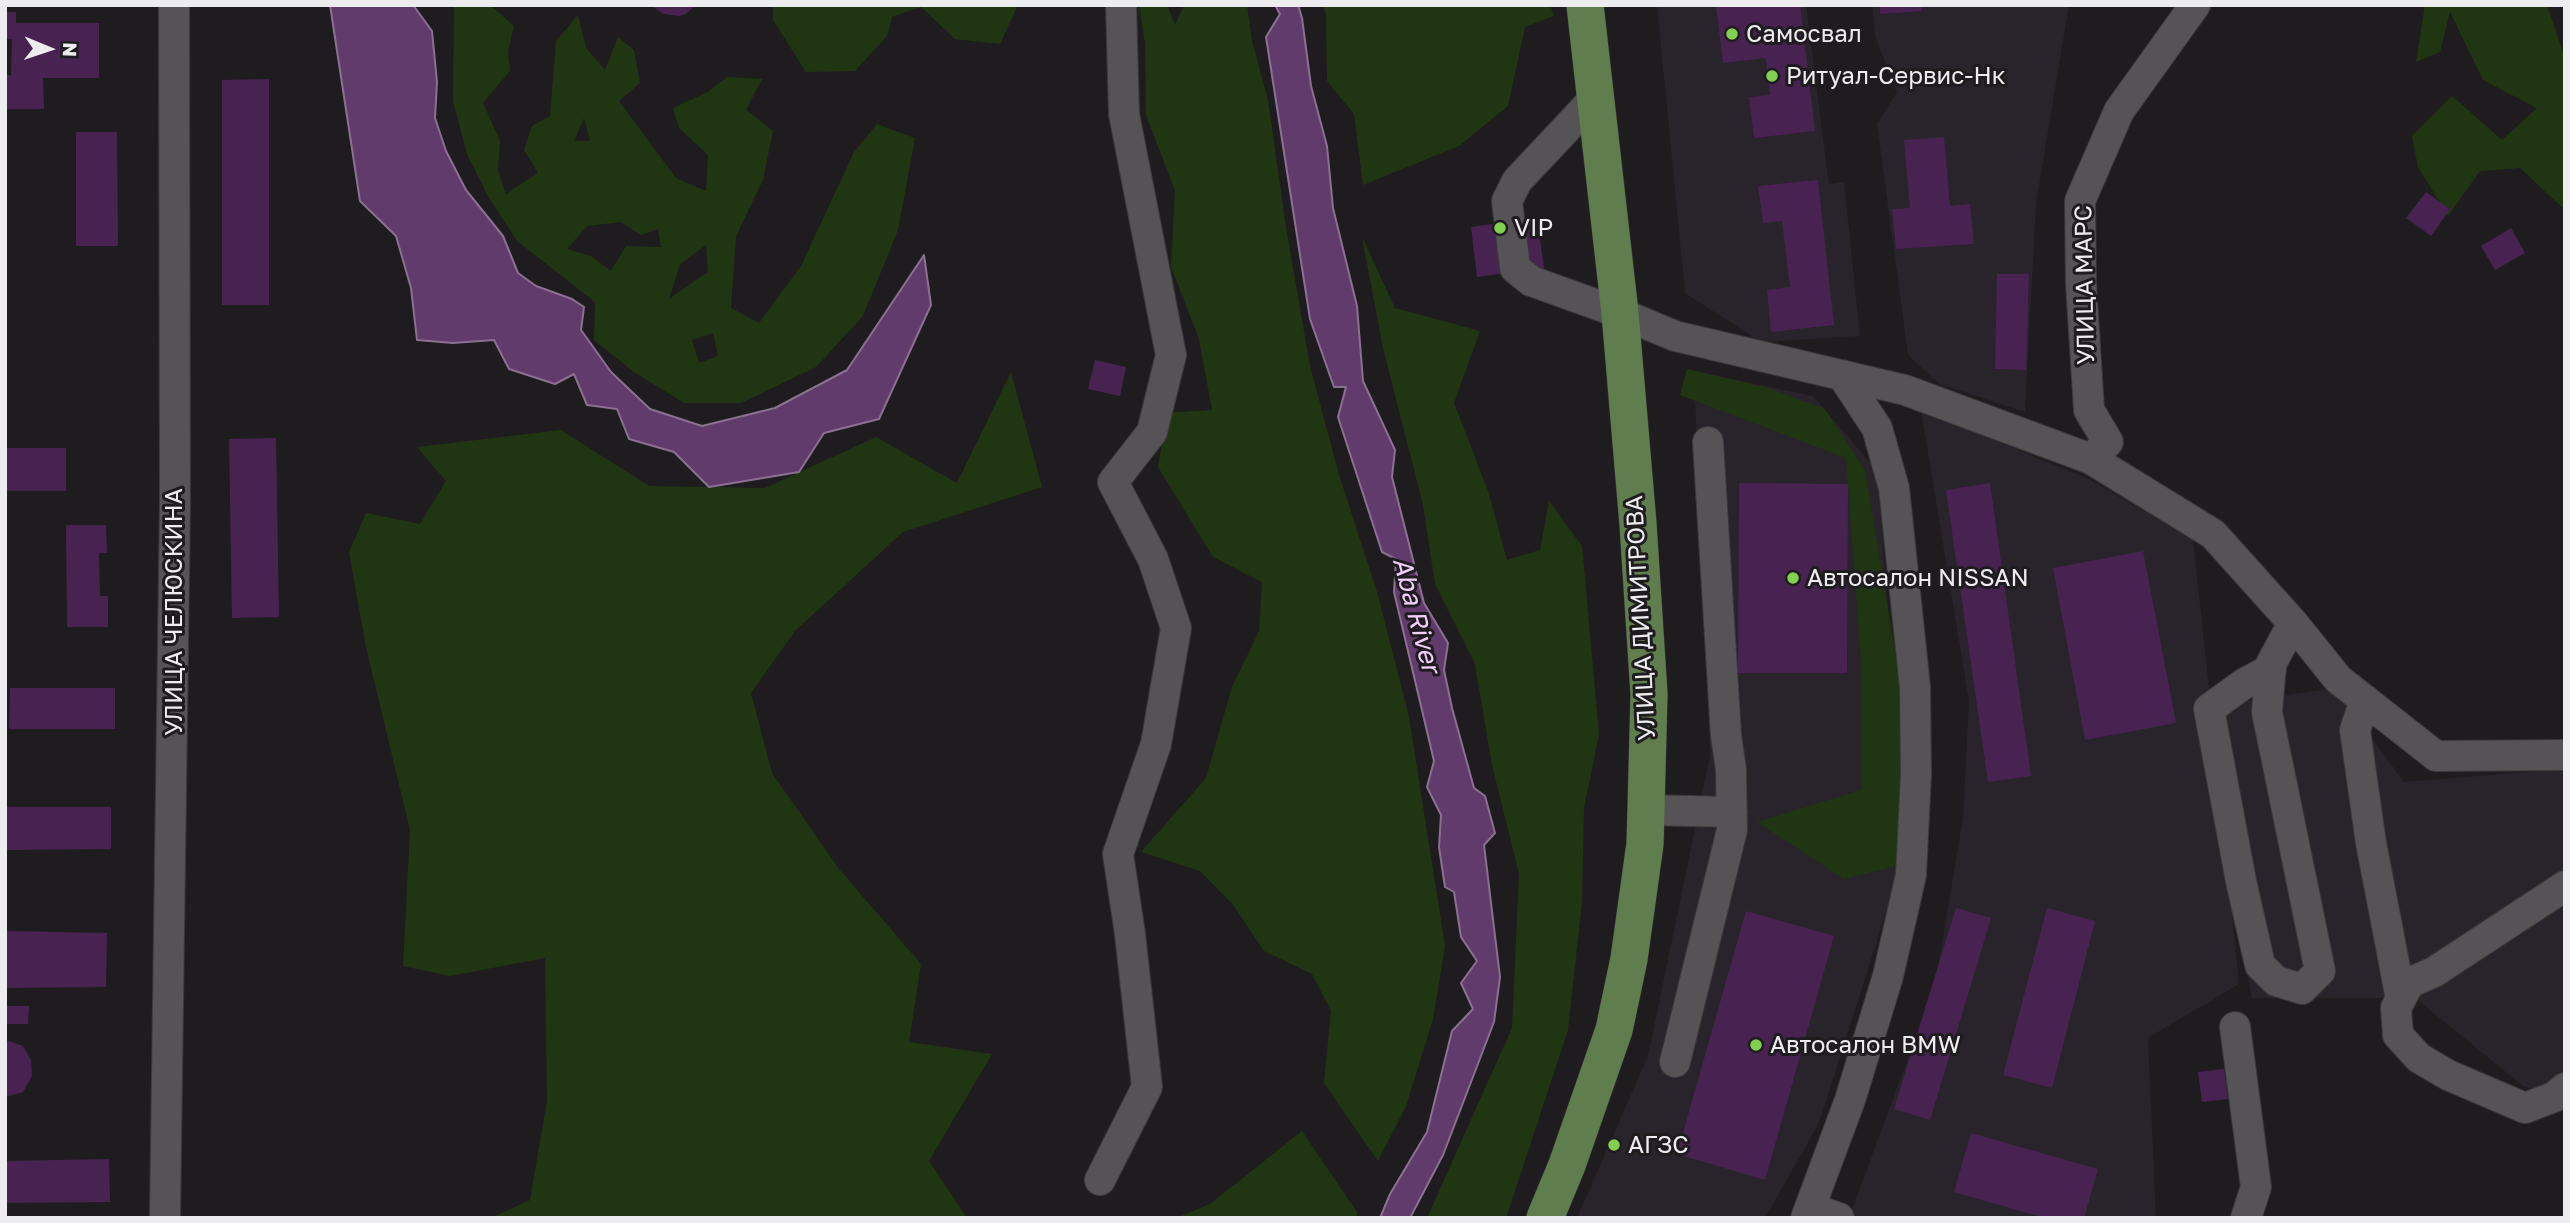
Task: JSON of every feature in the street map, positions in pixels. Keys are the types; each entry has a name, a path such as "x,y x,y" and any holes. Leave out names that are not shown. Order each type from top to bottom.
{"main road":[{"name":"УЛИЦА ДИМИТРОВА","path":"1545,1218 1567,1165 1614,1030 1629,959 1645,844 1649,694 1620,313 1585,5"}],"street":[{"name":"УЛИЦА ЧЕЛЮСКИНА","path":"165,1218 174,516 174,5"},
{"path":"1100,1180 1147,1087 1118,854 1156,744 1176,628 1153,559 1113,482 1152,432 1171,355 1124,114 1121,5"},
{"name":"УЛИЦА МАРС","path":"2091,459 2108,442 2089,410 2081,284 2080,201 2119,111 2195,5"},
{"path":"1595,98 1517,181 1507,201 1515,268 1531,281 1675,336 1905,390 2091,459 2213,534 2293,623 2338,679 2436,756 2565,755"},
{"path":"1839,1218 1808,1213 1850,1100 1888,976 1911,875 1916,774 1915,687 1894,488 1877,428 1842,375"},
{"path":"1675,1062 1732,830 1708,442"},
{"path":"2270,669 2209,709 2259,965 2276,981 2302,989 2320,971 2267,712 2270,669 2293,623"},
{"path":"2365,700 2355,730 2371,843 2401,999"},
{"path":"1646,810 1732,812"},
{"path":"2565,886 2434,972 2409,983 2396,1008 2398,1035 2419,1058 2448,1075 2525,1108 2554,1097 2565,1088"},
{"path":"2235,1027 2256,1186 2246,1218"}],"shaded area":[{"path":"1657,5 1806,5 1829,184 1844,182 1860,336 1761,342 1685,293"},
{"path":"1872,5 2069,5 2036,204 2025,412 1939,384 1908,355 1877,124 1897,92 1875,36"},
{"path":"1694,371 1813,396 1877,471 1901,776 1898,875 1819,1123 1765,1218 1577,1218 1648,1056 1710,756"},
{"path":"1921,410 2089,479 2193,540 2211,706 2335,688 2404,782 2565,769 2565,1098 2523,1086 2415,998 2252,998 2227,862 2239,984 2148,1038 2156,1218 1849,1218 1935,985 1963,818 1969,701"}],"green space":[{"path":"454,5 490,5 514,26 508,51 510,71 483,103 500,141 498,171 506,194 538,173 524,150 532,126 550,116 556,41 578,15 586,48 605,70 618,37 634,50 640,83 619,101 676,178 706,191 708,155 679,128 673,108 708,92 727,77 762,79 746,110 773,131 763,180 736,236 731,308 759,323 801,266 854,152 877,124 915,138 898,230 863,316 816,367 741,403 684,403 634,372 594,340 595,302 517,241 489,198 467,154 453,101","holes":["584,118 590,141 574,141","621,222 641,235 658,229 661,247 626,246 611,271 591,256 567,249 587,226","706,245 708,272 669,299 680,264","713,333 718,356 699,363 692,340"]},
{"path":"773,5 1018,5 1000,44 955,39 921,7 892,17 887,36 855,71 806,72 773,20"},
{"path":"1139,5 1167,5 1175,25 1184,5 1247,5 1252,41 1268,100 1310,366 1339,475 1378,595 1409,717 1445,946 1433,1019 1406,1106 1378,1161 1324,1083 1331,1011 1312,974 1264,951 1234,906 1200,871 1141,852 1206,778 1232,687 1259,631 1262,582 1213,557 1158,467 1167,413 1212,410 1199,339 1171,267 1175,191 1146,115 1145,43"},
{"path":"1323,5 1550,5 1554,16 1525,27 1508,106 1459,146 1363,185 1354,114 1327,81 1326,14"},
{"path":"2425,5 2547,5 2565,58 2565,210 2520,168 2480,171 2448,216 2418,167 2412,136 2452,96 2502,140 2537,108 2483,80 2450,12 2440,52 2416,62"},
{"path":"1362,237 1395,308 1480,331 1454,403 1488,491 1507,560 1540,550 1549,501 1582,546 1599,734 1584,808 1582,902 1568,1030 1506,1218 1427,1218 1512,1028 1519,874 1492,765 1475,664 1435,584 1423,505 1383,348"},
{"path":"1687,369 1768,388 1825,409 1865,470 1900,681 1906,785 1896,866 1844,879 1757,822 1861,790 1861,661 1846,458 1680,395"},
{"path":"1011,372 1042,487 903,532 795,631 751,693 772,773 839,869 921,964 909,1042 992,1054 929,1161 967,1218 491,1218 530,1200 547,1100 545,958 450,976 403,966 410,830 366,647 349,552 366,513 420,524 446,481 417,447 561,430 649,486 765,488 876,437 957,483"},
{"path":"1302,1131 1358,1214 1355,1218 1176,1218 1210,1204"}],"water":[{"path":"330,5 413,5 432,31 437,82 435,118 446,151 466,190 503,236 518,273 536,286 572,299 584,307 581,330 611,372 650,409 702,426 775,408 847,370 924,255 931,305 879,419 824,433 799,472 709,487 674,452 629,439 617,409 587,405 574,374 555,384 509,369 494,340 453,343 417,340 411,288 396,236 360,201"},
{"name":"Aba River","path":"1275,5 1298,5 1302,18 1311,86 1327,146 1333,208 1357,306 1363,381 1395,450 1392,477 1424,603 1448,643 1444,670 1452,708 1474,788 1485,796 1495,833 1484,845 1500,977 1494,1022 1443,1155 1410,1218 1380,1218 1390,1194 1427,1132 1452,1031 1473,1009 1461,983 1477,961 1461,937 1454,892 1445,887 1439,847 1441,815 1427,787 1434,761 1394,592 1396,559 1382,552 1338,417 1346,387 1334,387 1310,319 1266,37 1280,14"}],"building":[{"path":"651,5 695,5 686,14 679,16 663,14"},
{"path":"1716,5 1800,5 1815,131 1754,138 1749,97 1770,95 1766,58 1723,63"},
{"path":"1880,5 1921,5 1922,11 1880,14"},
{"path":"5,12 16,12 16,23 99,23 99,78 43,78 44,109 5,109 5,75 11,75 12,39 5,39"},
{"path":"269,79 269,305 222,305 222,80"},
{"path":"76,132 117,132 118,246 76,246"},
{"path":"1944,137 1950,206 1970,204 1974,244 1896,249 1892,209 1910,208 1904,140"},
{"path":"1818,180 1834,325 1771,332 1767,290 1790,287 1782,221 1763,223 1758,186"},
{"path":"2426,192 2450,209 2431,236 2406,218"},
{"path":"1537,218 1544,268 1477,277 1471,227"},
{"path":"2511,228 2525,253 2495,270 2481,246"},
{"path":"1997,274 2029,274 2026,370 1995,369"},
{"path":"1095,360 1126,367 1120,396 1088,389"},
{"path":"276,438 279,617 232,618 229,439"},
{"path":"5,448 66,448 66,491 5,491"},
{"name":"Автосалон NISSAN","path":"1739,483 1848,484 1847,673 1738,673"},
{"path":"1990,483 2031,776 1988,782 1946,490"},
{"path":"66,525 106,525 107,553 99,553 100,596 108,596 108,627 67,627"},
{"path":"2143,551 2176,723 2085,740 2053,568"},
{"path":"10,688 115,688 115,729 9,729"},
{"path":"5,807 111,807 111,849 5,850"},
{"path":"1956,908 1991,918 1930,1120 1894,1109"},
{"path":"2047,908 2095,921 2052,1088 2003,1075"},
{"name":"Автосалон BMW","path":"1746,911 1834,936 1765,1180 1677,1154"},
{"path":"5,931 107,933 106,987 5,988"},
{"path":"5,1006 29,1006 28,1024 5,1024"},
{"path":"5,1040 23,1046 31,1060 32,1076 23,1092 5,1097"},
{"path":"2224,1069 2228,1099 2202,1102 2198,1072"},
{"path":"1971,1133 2098,1169 2084,1218 2045,1218 1954,1192"},
{"path":"109,1159 110,1202 5,1203 5,1161"}],"place":[{"name":"Самосвал","path":"1732,34"},
{"name":"Ритуал-Сервис-Нк","path":"1772,76"},
{"name":"VIP","path":"1500,228"},
{"name":"Автосалон NISSAN","path":"1793,578"},
{"name":"Автосалон BMW","path":"1756,1045"},
{"name":"АГЗС","path":"1614,1145"}]}
